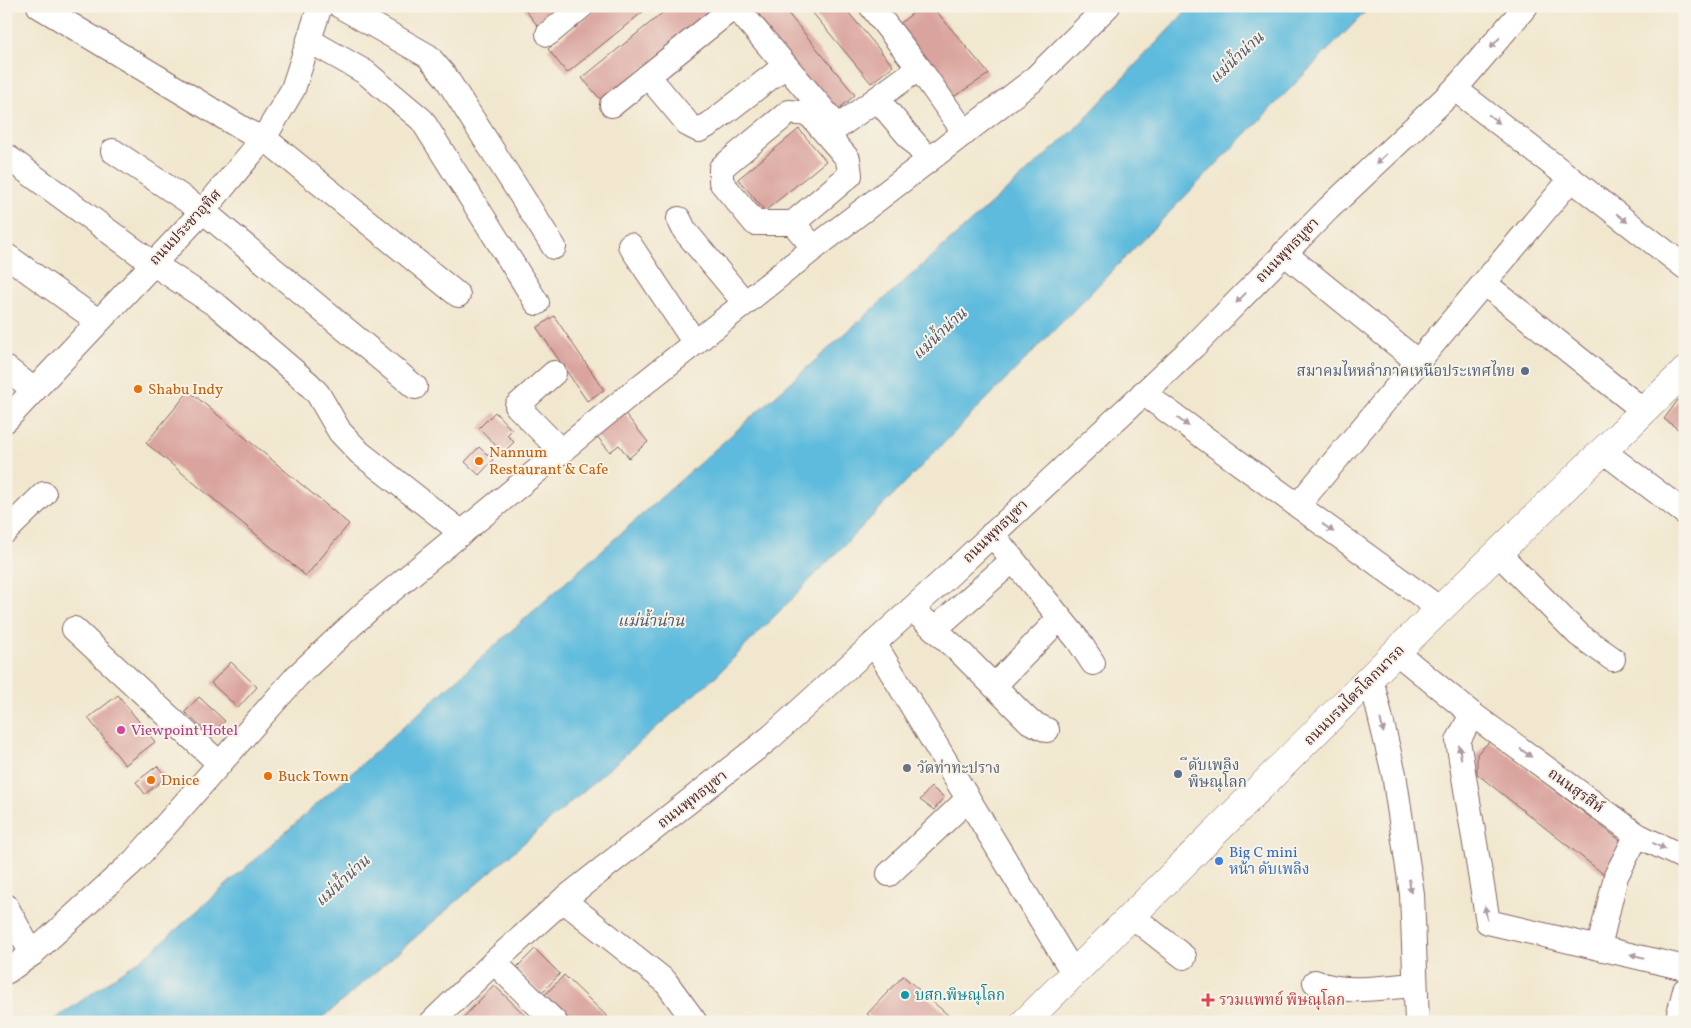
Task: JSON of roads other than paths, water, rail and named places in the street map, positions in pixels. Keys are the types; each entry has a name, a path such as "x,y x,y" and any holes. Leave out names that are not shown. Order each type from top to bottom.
{"main road":[{"name":"ถนนบรมไตรโลกนารถ","path":"1025,1022 1440,609 1644,411 1680,384"}],"street":[{"path":"39,6 250,133 264,138 458,295"},
{"name":"ถนนประชาอุทิศ","path":"6,420 203,211 264,138 293,89 320,6"},
{"path":"340,6 428,56 445,76 554,247"},
{"path":"548,34 582,6"},
{"path":"612,105 735,6 838,128 919,68"},
{"path":"871,6 919,68 965,133"},
{"path":"6,972 32,954 134,860 304,670 369,609 814,248 1032,81 1108,6"},
{"name":"ถนนพุทธบูชา","path":"432,1022 494,962 563,900 771,737 912,609 1194,346 1328,209 1455,89 1526,6"},
{"path":"310,41 365,72 422,120 537,303"},
{"path":"648,76 689,125 699,130 710,124 785,66"},
{"path":"1455,89 1685,267"},
{"path":"877,99 929,160"},
{"path":"793,223 850,175 848,158 809,114 789,112 721,168 721,182 755,223 793,223 814,248"},
{"path":"113,151 203,211 416,387"},
{"path":"6,156 152,263 219,307 309,384 318,394 340,432 360,453 462,533"},
{"path":"1298,505 1571,179"},
{"path":"679,219 685,231 745,303"},
{"path":"630,245 695,343"},
{"path":"1284,253 1418,362"},
{"path":"7,256 98,321"},
{"path":"1484,283 1644,411"},
{"path":"6,368 34,390"},
{"path":"554,373 517,406 562,452"},
{"path":"1143,393 1440,609"},
{"path":"1603,451 1685,513"},
{"path":"6,532 44,494"},
{"path":"992,534 1060,618 1093,663"},
{"path":"1498,553 1578,634 1613,659"},
{"path":"935,629 1013,560"},
{"path":"912,609 1030,722 1047,730"},
{"path":"994,686 1060,618"},
{"path":"74,628 219,763"},
{"path":"874,643 1074,974"},
{"name":"ถนนสุรสีห์","path":"1396,652 1472,714 1637,835 1685,858"},
{"path":"1371,678 1394,774 1412,894 1416,1022"},
{"path":"1472,714 1458,741 1488,922 1685,968"},
{"path":"889,874 968,799"},
{"path":"1599,947 1616,876 1637,835"},
{"path":"563,900 665,981 694,1022"},
{"path":"6,906 32,954"},
{"path":"1132,916 1184,957"},
{"path":"494,962 555,1022"},
{"path":"1315,982 1330,988 1345,990 1415,985"},
{"path":"1677,1022 1685,990"}],"water":[{"name":"แม่น้ำน่าน","path":"1191,6 1371,6 719,673 318,1022 51,1022 151,952 1073,131"}],"place":[{"name":"สมาคมไหหลำภาคเหนือประเทศไทย","path":"1525,371"},
{"name":"Shabu Indy","path":"138,389"},
{"name":"Nannum Restaurant & Cafe","path":"479,461"},
{"name":"Viewpoint Hotel","path":"121,730"},
{"name":"วัดท่าทะปราง","path":"907,768"},
{"name":"ีดับเพลิง พิษณุโลก","path":"1178,774"},
{"name":"Buck Town","path":"268,776"},
{"name":"Dnice","path":"151,780"},
{"name":"Big C mini หน้า ดับเพลิง","path":"1219,861"},
{"name":"บสก.พิษณุโลก","path":"905,995"},
{"name":"รวมแพทย์ พิษณุโลก","path":"1208,1000"}]}
